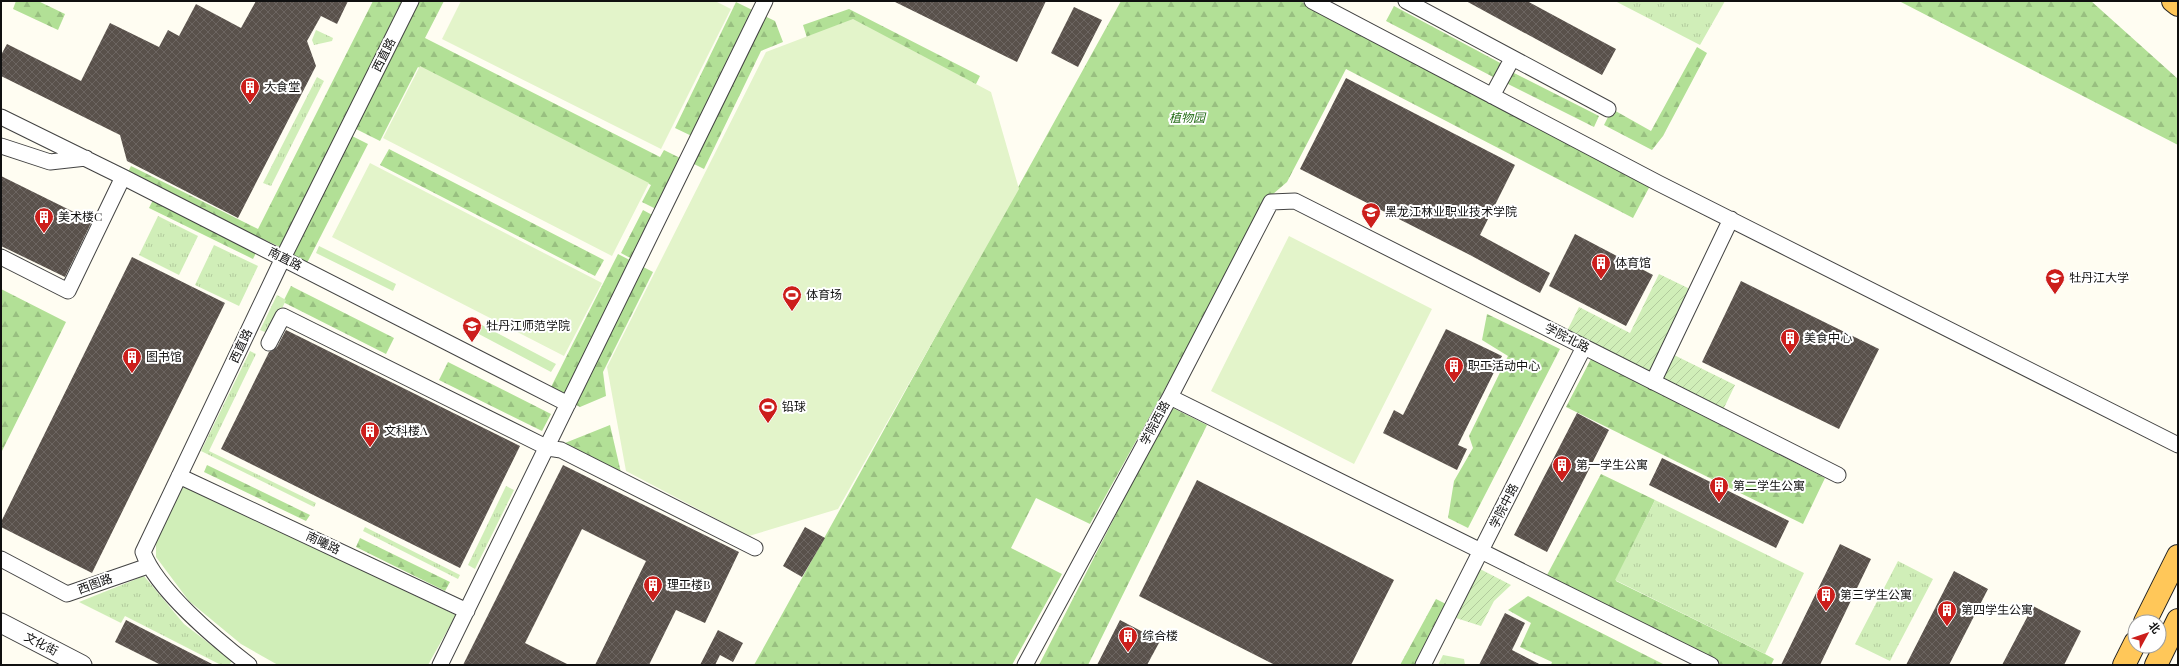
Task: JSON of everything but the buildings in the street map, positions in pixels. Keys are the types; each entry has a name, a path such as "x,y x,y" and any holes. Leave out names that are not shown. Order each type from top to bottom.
{"highway":[{"path":"2173,1 2178,5"},
{"path":"2149,614 2178,556"},
{"path":"2156,665 2178,620"},
{"path":"2124,665 2130,654"}],"street":[{"name":"西直路","path":"249,665 202,625 159,581 148,566 143,552 283,258 411,1"},
{"path":"440,665 548,448 568,404 765,1"},
{"path":"1312,1 1731,220 2178,446"},
{"path":"1406,1 1608,109"},
{"path":"1492,96 1512,59"},
{"name":"南直路","path":"1,117 124,176 568,404"},
{"path":"1,146 50,162 86,158"},
{"path":"1,257 68,291 124,176"},
{"name":"学院北路","path":"1295,201 1838,475"},
{"name":"学院西路","path":"1025,665 1170,397 1271,202 1295,201"},
{"path":"1653,382 1731,220"},
{"path":"269,343 283,316 548,448 561,450 755,548"},
{"name":"学院中路","path":"1422,665 1584,347"},
{"path":"1170,397 1710,665"},
{"name":"南曦路","path":"179,476 467,611"},
{"name":"西图路","path":"1,559 67,594 148,566"},
{"name":"文化街","path":"1,623 82,665"}],"green space":[{"path":"16,1 38,1 65,14 58,30 13,9"},
{"path":"373,1 406,1 282,248 263,239 253,259 149,208 158,190 127,174 131,166 258,229"},
{"path":"413,1 444,1 425,38 660,157 664,150 684,160 658,210 642,202 651,185 418,67 380,141 350,126"},
{"path":"461,1 715,1 731,9 661,149 442,39"},
{"name":"植物园","path":"1121,1 1300,1 1651,184 1633,218 1346,69 1287,182 1273,194 1090,524 1036,498 1011,548 1062,574 1012,665 754,665"},
{"path":"1615,1 1725,1 1700,45"},
{"path":"1899,1 2091,1 2178,79 2178,145"},
{"path":"736,2 775,21 783,42 761,51 704,169 690,162 700,140 675,128"},
{"path":"1394,6 1504,65 1497,79 1386,21"},
{"path":"849,9 980,76 974,88 809,44 803,25"},
{"name":"体育场","path":"853,19 991,92 1019,189 838,509 749,536 626,471 607,367 766,52"},
{"path":"316,30 333,38 332,41 314,45 312,40"},
{"path":"1697,47 1707,53 1663,136 1652,150 1604,125 1612,109 1651,131"},
{"path":"420,66 649,183 612,256 383,138"},
{"path":"1512,72 1599,116 1594,127 1506,83"},
{"path":"317,77 324,81 271,186 263,183"},
{"path":"350,135 368,144 307,263 290,254"},
{"path":"389,149 604,260 595,276 380,165"},
{"path":"370,163 602,283 564,356 332,237"},
{"path":"643,210 654,216 632,259 621,253"},
{"path":"158,216 198,236 179,275 139,255"},
{"path":"1289,236 1432,309 1354,464 1211,391"},
{"path":"214,245 258,266 239,306 195,285"},
{"path":"319,246 396,284 393,291 316,253"},
{"path":"618,254 653,272 603,372 606,396 580,407 549,391"},
{"path":"1659,274 1692,290 1652,373 1567,331 1579,307 1630,333"},
{"path":"291,286 394,338 386,354 283,302"},
{"path":"1,289 66,322 1,453"},
{"path":"277,295 286,300 270,334 260,330"},
{"path":"1487,314 1560,349 1468,528 1448,518 1454,481 1473,448 1469,436 1508,356 1482,340"},
{"path":"480,324 556,364 551,372 475,332"},
{"path":"250,351 256,354 209,451 316,503 314,507 201,451"},
{"path":"1672,354 1735,385 1722,412 1659,380"},
{"path":"1591,359 1825,478 1803,524 1566,407"},
{"path":"448,362 551,414 542,431 439,380"},
{"path":"1171,407 1207,425 1088,665 1039,665"},
{"path":"610,425 622,477 560,445"},
{"path":"207,465 310,515 306,521 204,472"},
{"path":"1601,474 1655,500 1616,581 1765,654 1774,659 1771,665 1722,665 1547,575"},
{"path":"183,485 456,615 428,665 278,665 241,644 189,601 156,557 156,542"},
{"path":"506,486 514,490 475,569 468,565"},
{"path":"1655,500 1804,573 1765,654 1615,580"},
{"path":"365,527 460,575 458,579 363,531"},
{"path":"360,538 450,582 445,591 356,547"},
{"path":"1898,561 1933,579 1890,661 1855,644"},
{"path":"1480,569 1511,585 1494,601 1481,626 1456,618"},
{"path":"144,576 184,624 232,661 229,665 221,665 125,616 121,623 79,602"},
{"path":"1528,596 1665,665 1551,665 1552,662 1520,647 1531,623 1508,610"},
{"path":"1436,599 1448,605 1417,665 1400,665"},
{"path":"1443,655 1464,659 1465,665 1438,665"}],"place":[{"name":"大食堂","path":"250,104"},
{"name":"黑龙江林业职业技术学院","path":"1371,229"},
{"name":"美术楼C","path":"44,234"},
{"name":"体育馆","path":"1601,280"},
{"name":"牡丹江大学","path":"2055,295"},
{"name":"体育场","path":"792,312"},
{"name":"牡丹江师范学院","path":"472,343"},
{"name":"美食中心","path":"1790,355"},
{"name":"图书馆","path":"132,374"},
{"name":"职工活动中心","path":"1454,383"},
{"name":"铅球","path":"768,424"},
{"name":"文科楼A","path":"370,448"},
{"name":"第一学生公寓","path":"1562,482"},
{"name":"第二学生公寓","path":"1719,503"},
{"name":"理工楼B","path":"653,602"},
{"name":"第三学生公寓","path":"1826,612"},
{"name":"第四学生公寓","path":"1947,627"},
{"name":"综合楼","path":"1128,653"}]}
